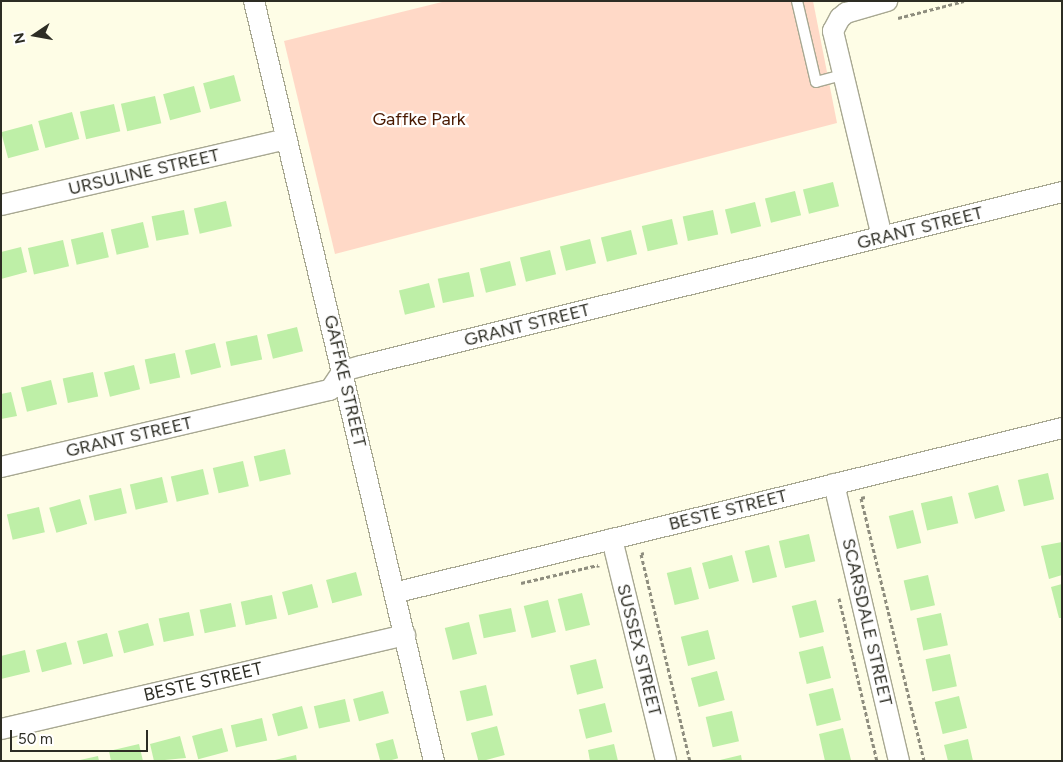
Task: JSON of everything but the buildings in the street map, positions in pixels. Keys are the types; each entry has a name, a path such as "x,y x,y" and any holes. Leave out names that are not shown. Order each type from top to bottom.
{"street":[{"name":"GAFFKE STREET","path":"254,1 434,761"},
{"path":"882,237 833,31 846,13 888,11"},
{"name":"URSULINE STREET","path":"1,205 286,138"},
{"name":"GRANT STREET","path":"1,467 330,390 343,371 1062,192"},
{"name":"BESTE STREET","path":"394,593 1062,428"},
{"name":"SCARSDALE STREET","path":"834,484 899,761"},
{"name":"SUSSEX STREET","path":"612,539 666,761"},
{"name":"BESTE STREET","path":"1,729 405,635"}],"lane":[{"path":"797,1 816,82 842,75"}],"path":[{"path":"888,11 964,1"},
{"path":"862,498 924,761"},
{"path":"641,554 690,761"},
{"path":"839,596 877,761"}],"green space":[{"name":"Gaffke Park","path":"446,1 813,1 837,123 335,254 284,41"}]}
